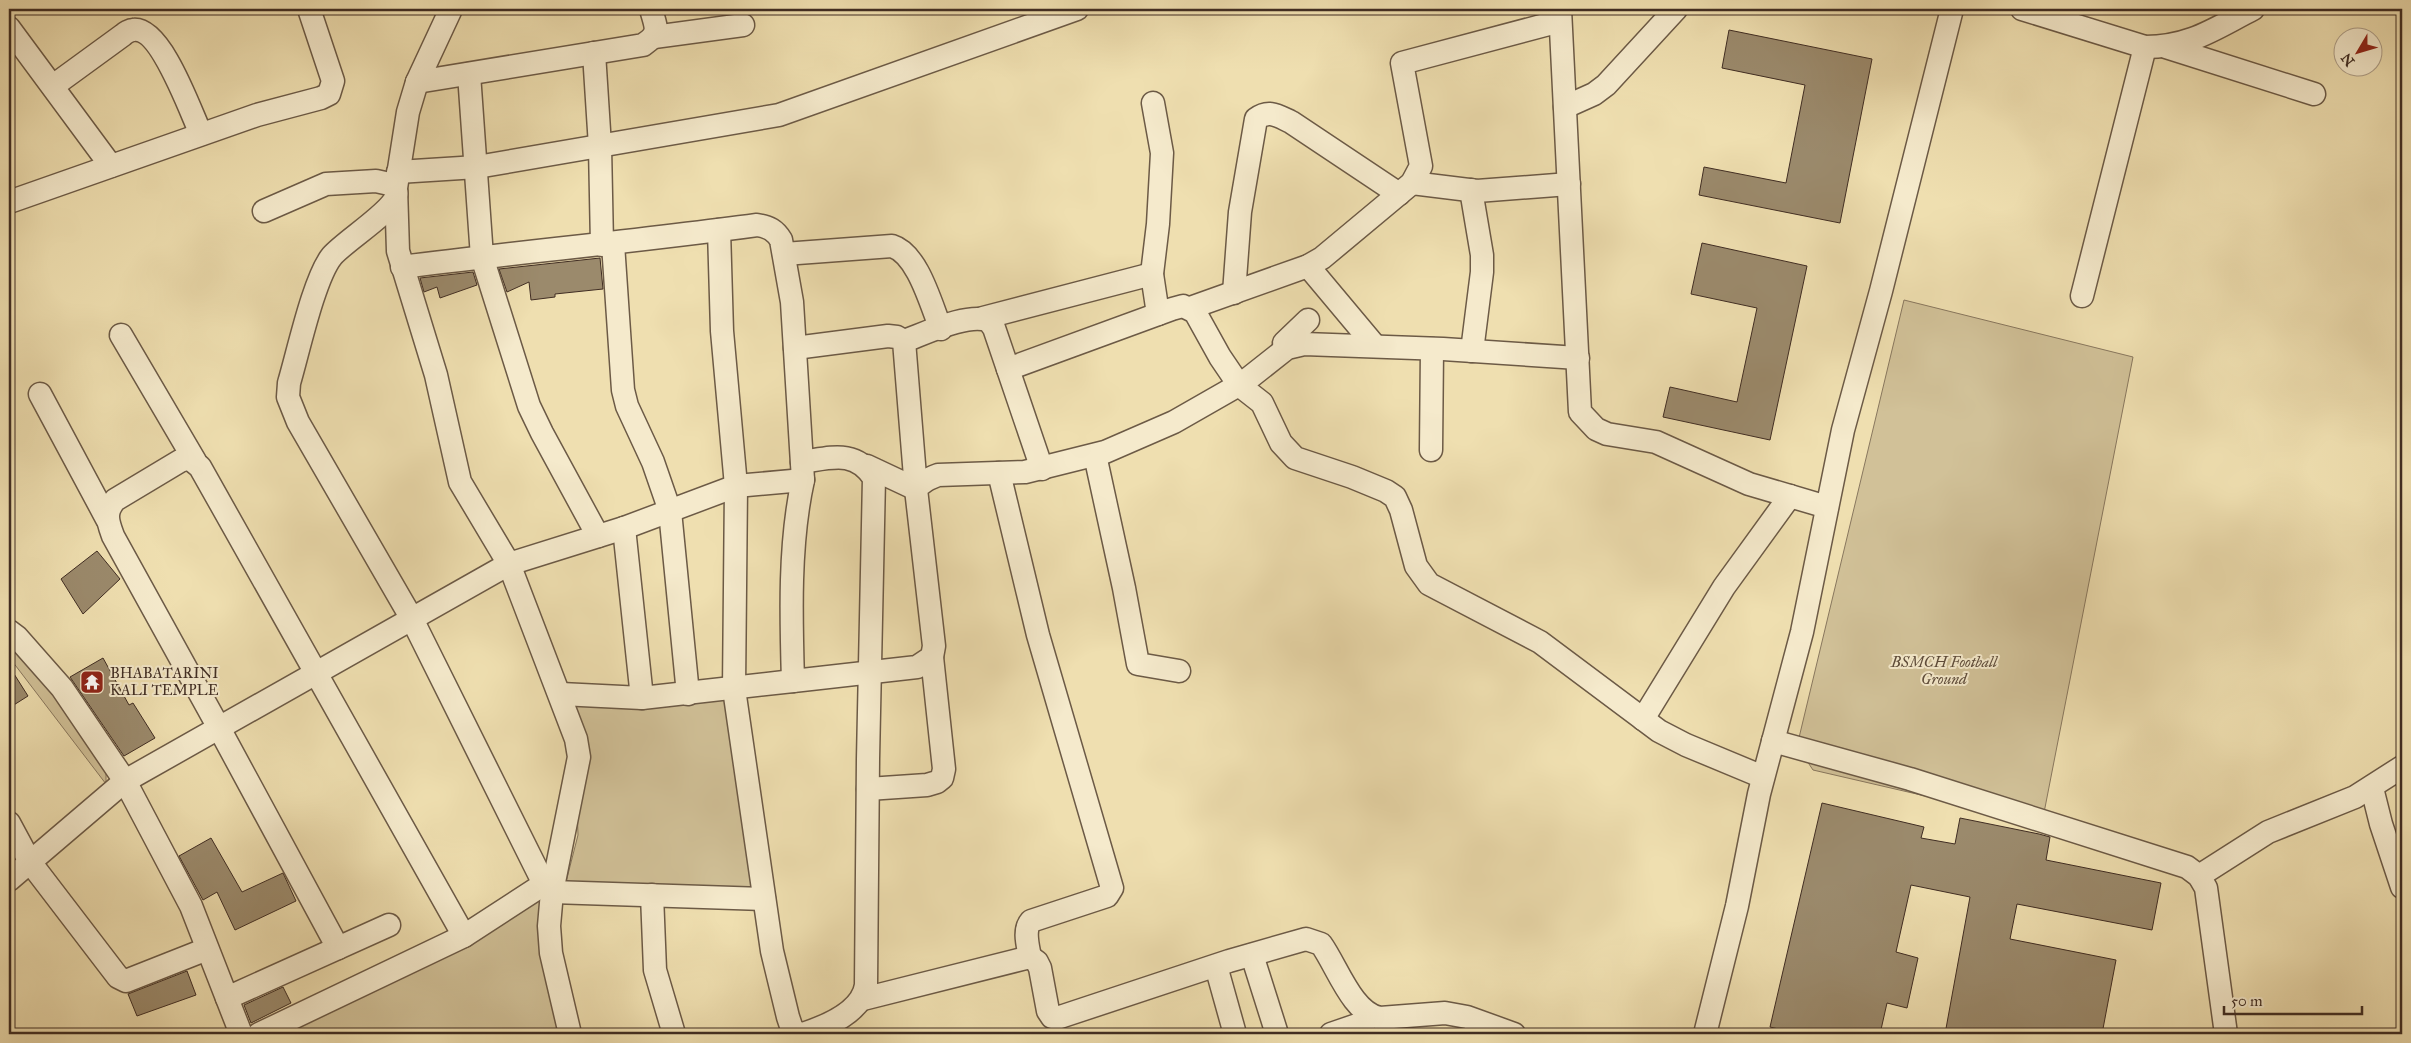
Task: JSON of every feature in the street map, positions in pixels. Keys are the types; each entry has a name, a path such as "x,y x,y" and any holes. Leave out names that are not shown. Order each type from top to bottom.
{"street":[{"path":"9,202 257,115 321,98 328,94 333,81 309,9"},
{"path":"651,9 656,30 654,37"},
{"path":"264,211 326,184 376,182 394,185 397,180 779,115 1077,9"},
{"path":"1565,107 1594,94 1606,85 1676,9"},
{"path":"1704,1034 1737,906 1763,777 1802,632 1843,430 1881,291 1952,9"},
{"path":"2022,9 2314,94"},
{"path":"2156,47 2180,44 2197,38 2252,9"},
{"path":"449,10 417,82 408,112 396,196 389,208 341,247 326,266 318,283 292,374 288,397 298,422 412,619 548,888"},
{"path":"1190,308 1308,266 1322,258 1406,189 1421,166 1402,63 1560,15 1580,412 1596,429 1607,434 1656,442 1749,484 1827,507"},
{"path":"417,82 643,45 654,37 743,25"},
{"path":"9,28 111,166"},
{"path":"53,86 122,35 133,30 142,31 163,51 201,134"},
{"path":"2082,296 2156,47"},
{"path":"594,53 607,244 622,390 627,406 653,462 670,511 688,694"},
{"path":"469,74 482,257 529,406 542,434 598,536"},
{"path":"1153,103 1162,153 1158,224 1152,274 1158,314"},
{"path":"1234,293 1240,212 1256,119 1262,114 1272,113 1291,122 1406,189 1471,190 1569,184"},
{"path":"397,180 398,251 436,375 460,482 509,564 561,694 576,739 579,757 548,888 551,953 570,1034"},
{"path":"1471,190 1482,255 1482,272 1472,351"},
{"path":"402,267 757,225 767,226 777,233 781,240 792,302 802,471 798,499 791,609 793,680"},
{"path":"719,230 722,331 736,486 734,689 772,952 788,1018 792,1029 799,1034"},
{"path":"784,254 892,246 900,248 913,262 941,329"},
{"path":"1308,266 1375,346"},
{"path":"795,348 888,336 897,337 904,341 960,322 983,318 1152,274"},
{"path":"1008,369 1158,314 1183,306 1190,308 1201,319 1220,357 1239,385 1262,403 1281,443 1295,458 1352,476 1395,497 1401,510 1416,566 1429,584 1540,642 1659,731 1686,745 1763,777"},
{"path":"983,318 989,321 994,328 1042,468"},
{"path":"1287,348 1284,343 1308,320"},
{"path":"121,335 200,467 464,936"},
{"path":"868,789 937,782 942,778 944,769 932,657 934,646 916,489 904,341"},
{"path":"916,489 923,482 938,476 1025,472 1095,455 1174,422 1239,385 1287,348 1304,344 1375,346 1578,358"},
{"path":"1431,450 1432,349"},
{"path":"40,394 107,519 113,536 338,948"},
{"path":"1095,455 1124,588 1138,664 1179,671"},
{"path":"107,519 108,508 115,500 180,461 189,458 195,461"},
{"path":"9,880 125,781 509,564 624,528 736,486 850,458 916,489"},
{"path":"863,999 866,985 874,478 867,466"},
{"path":"999,473 1043,652 1112,888 1107,896 1031,922 1027,926 1030,957 1040,968 1048,1011 1052,1017 1057,1018 1252,954 1306,939 1321,944 1358,1006 1371,1016 1380,1018 1445,1013 1467,1017 1514,1034"},
{"path":"1643,719 1724,587 1790,496"},
{"path":"624,528 642,698"},
{"path":"9,632 17,637 62,688 125,781 191,906 241,1034"},
{"path":"561,694 642,698 688,694 870,670 917,666 932,657"},
{"path":"1773,741 1919,782 2187,867 2199,876 2206,888 2226,1034"},
{"path":"2199,876 2268,832 2372,788 2402,767"},
{"path":"2372,788 2381,824 2402,887"},
{"path":"9,822 30,862 118,977 126,981 139,977 207,949"},
{"path":"259,1034 464,936 548,888 652,895 764,899"},
{"path":"652,895 655,970 674,1034"},
{"path":"227,998 389,925"},
{"path":"1252,954 1277,1034"},
{"path":"804,1034 837,1019 863,999 1030,957"},
{"path":"1216,966 1235,1034"},
{"path":"1331,1034 1363,1023 1371,1016"}],"green space":[{"name":"BSMCH Football Ground","path":"1904,300 2133,357 2042,823 1813,770 1797,746"},
{"path":"17,646 106,765 106,784 9,657 9,650"},
{"path":"734,689 763,889 565,886 578,835 576,778 568,705"},
{"path":"544,896 544,909 538,928 563,1034 283,1034"}],"building":[{"path":"1729,30 1872,59 1840,223 1699,195 1704,167 1786,183 1805,85 1722,68"},
{"path":"1702,243 1807,266 1770,440 1663,417 1670,387 1737,402 1757,308 1691,294"},
{"path":"600,258 603,289 555,294 555,297 531,300 529,282 507,292 499,269"},
{"path":"473,272 477,285 440,298 437,287 424,292 420,278"},
{"path":"97,551 120,579 83,614 61,579"},
{"path":"103,658 129,705 133,703 155,738 124,756 70,677"},
{"path":"9,666 28,696 9,708"},
{"path":"1822,803 1924,827 1921,838 1955,844 1960,818 2039,834 2050,837 2046,860 2161,883 2152,930 2017,904 2010,939 2116,960 2102,1034 1945,1034 1970,897 1911,885 1896,952 1918,958 1907,1008 1887,1003 1880,1034 1799,1034 1770,1027"},
{"path":"211,838 242,892 283,873 296,901 235,930 217,892 203,900 179,856"},
{"path":"187,971 196,995 137,1016 128,994"},
{"path":"283,987 291,1003 251,1023 244,1005"}],"place":[{"name":"BHABATARINI KALI TEMPLE","path":"92,682"}]}
